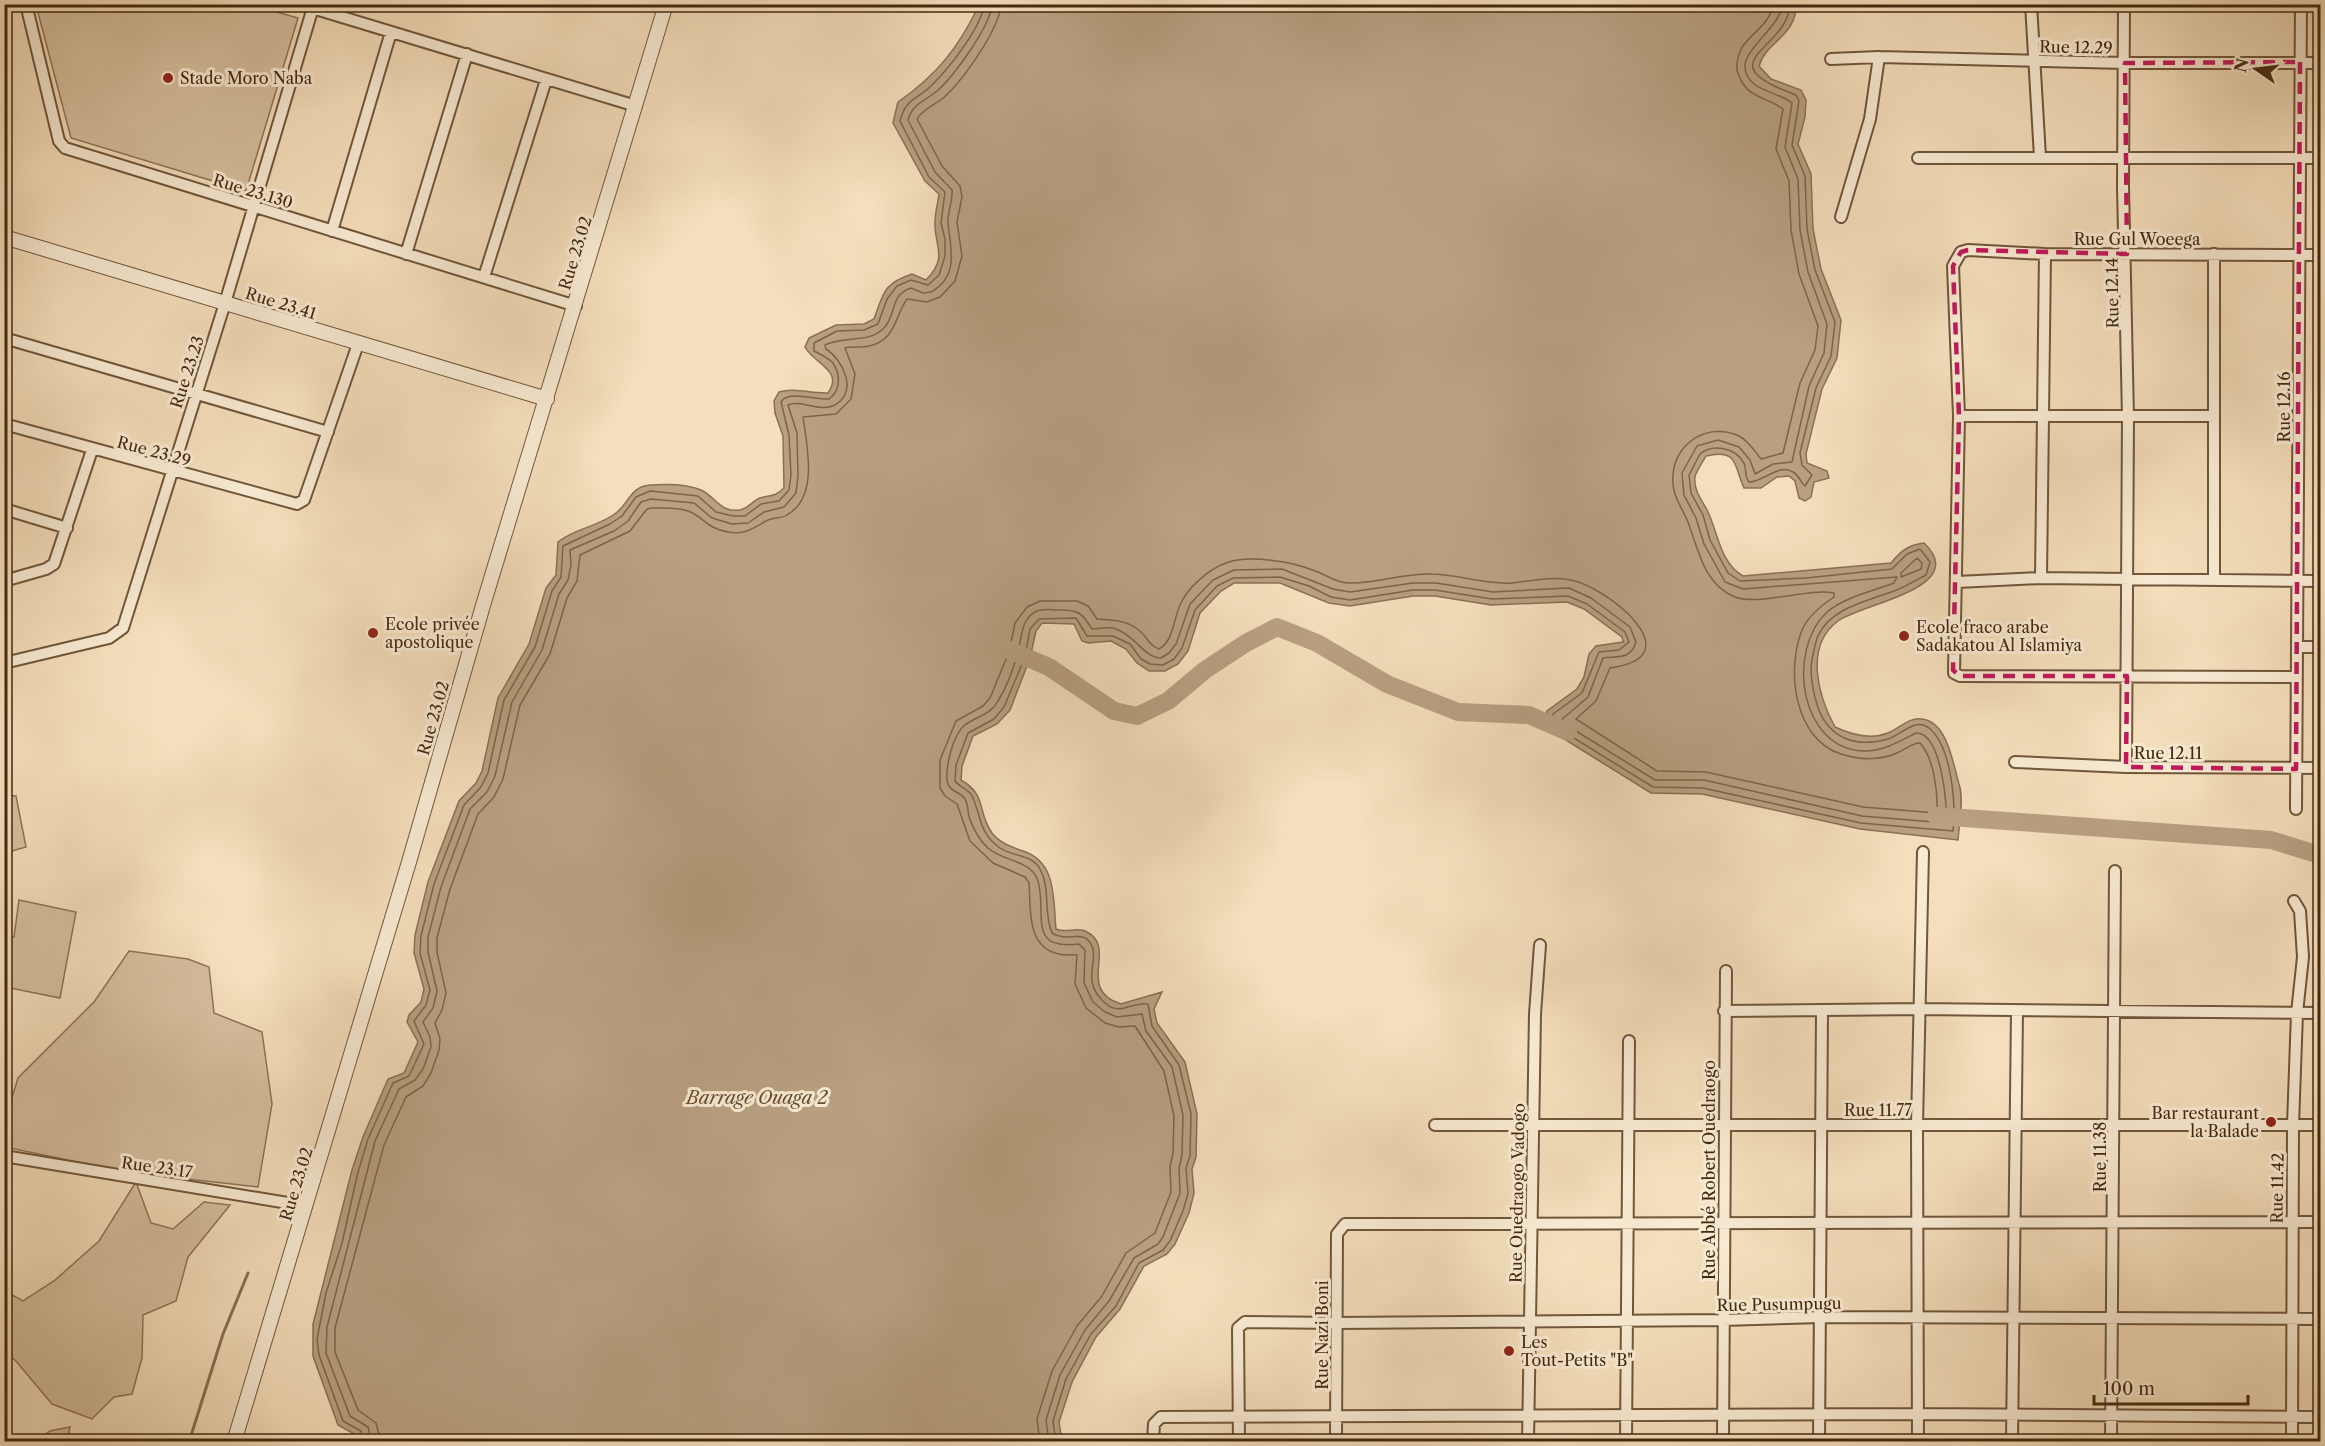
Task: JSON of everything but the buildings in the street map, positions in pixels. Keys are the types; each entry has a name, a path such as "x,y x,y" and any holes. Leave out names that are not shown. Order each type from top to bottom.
{"street":[{"name":"Rue 23.130","path":"26,4 59,141 65,148 576,306"},
{"path":"299,4 636,106"},
{"name":"Rue 23.02","path":"234,1442 484,602 548,399 666,4"},
{"path":"2031,4 2040,157"},
{"name":"Rue 12.14","path":"2124,4 2123,157 2127,254 2128,417 2126,767"},
{"name":"Rue 12.16","path":"2296,809 2301,4"},
{"name":"Rue 23.23","path":"4,663 109,638 120,632 126,620 225,303 313,7"},
{"path":"332,231 391,32"},
{"path":"406,254 467,54"},
{"path":"1841,217 1870,119 1879,57"},
{"name":"Rue 12.29","path":"1831,58 1879,57 2125,63 2320,63"},
{"path":"484,278 546,80"},
{"path":"1918,158 2320,158"},
{"name":"Rue 23.41","path":"4,237 548,399"},
{"name":"Rue Gul Woeega","path":"1959,416 1953,266 1956,258 1968,250 2045,254 2320,255"},
{"path":"2041,578 2045,254"},
{"path":"2214,254 2214,580"},
{"path":"4,338 328,432 358,344"},
{"path":"2214,416 1959,416 1957,582 1953,670 1957,675 2297,677"},
{"name":"Rue 23.29","path":"4,424 92,450 297,504 304,500 328,432"},
{"path":"4,581 50,567 67,528 92,450"},
{"path":"4,509 67,528"},
{"path":"1957,582 2041,578 2127,581 2320,581"},
{"path":"2298,647 2320,646"},
{"name":"Rue 12.11","path":"2015,762 2126,767 2320,768"},
{"path":"1918,1442 1917,1125 1923,852"},
{"name":"Rue 11.38","path":"2111,1442 2115,1221 2115,872"},
{"name":"Rue 11.42","path":"2292,1442 2293,1125 2303,957 2300,911 2294,902"},
{"name":"Rue Ouedraogo Vadogo","path":"1528,1442 1532,1125 1535,1014 1540,945"},
{"name":"Rue Abbé Robert Ouedraogo","path":"1724,1442 1723,1124 1726,970"},
{"path":"1724,1011 1918,1009 2116,1013 2320,1013"},
{"path":"1820,1442 1822,1011"},
{"path":"2012,1442 2017,1011"},
{"path":"1626,1442 1626,1125 1629,1041"},
{"name":"Rue 11.77","path":"1435,1125 2320,1125"},
{"name":"Rue 23.17","path":"4,1156 306,1206"},
{"path":"1532,1224 1918,1221 2320,1222"},
{"name":"Rue Nazi Boni","path":"1336,1442 1338,1230 1345,1224 1532,1224"},
{"name":"Rue Pusumpugu","path":"1239,1417 1239,1325 1245,1322 1626,1321 1820,1317 2320,1318"},
{"path":"1153,1442 1154,1424 1161,1417 1918,1414 2320,1417"},
{"path":"1239,1417 1239,1442"}],"highlighted area":[{"path":"2300,62 2296,769 2126,767 2127,676 1960,676 1953,670 1959,416 1953,266 1961,252 1968,250 2127,254 2125,63"}],"shaded area":[{"name":"Stade Moro Naba","path":"36,5 252,5 298,18 246,191 71,138"},
{"path":"5,795 16,796 26,847 5,853"},
{"path":"19,900 76,912 60,998 5,987 5,936 14,937"},
{"path":"129,951 188,959 209,967 214,1013 262,1032 272,1104 258,1187 125,1172 5,1147 5,1120 18,1078 94,1002"},
{"path":"136,1182 151,1223 173,1229 204,1202 230,1205 188,1257 176,1301 143,1315 142,1358 132,1394 114,1397 92,1419 52,1404 16,1361 5,1352 5,1291 23,1301 54,1281 99,1241"},
{"path":"70,1427 67,1441 36,1441 50,1431"}],"water":[{"name":"Barrage Ouaga 2","path":"979,5 1796,5 1791,25 1768,50 1759,66 1771,79 1801,90 1806,100 1805,117 1798,144 1811,174 1813,229 1821,269 1841,320 1837,358 1822,389 1806,454 1807,463 1827,471 1829,478 1814,482 1811,497 1805,501 1799,498 1795,481 1789,476 1777,477 1761,488 1744,488 1734,461 1730,457 1717,454 1706,456 1696,475 1695,487 1708,512 1724,556 1743,576 1891,563 1905,549 1924,543 1935,559 1934,572 1924,583 1908,592 1838,621 1827,631 1821,644 1817,672 1824,701 1835,727 1854,734 1875,736 1888,733 1909,721 1922,719 1938,728 1952,756 1960,790 1958,840 1860,829 1702,794 1651,793 1548,729 1545,720 1547,711 1577,689 1584,677 1589,654 1596,646 1623,642 1622,637 1584,609 1567,602 1491,605 1435,596 1413,596 1350,606 1329,603 1280,583 1234,583 1221,591 1200,613 1188,651 1178,664 1165,671 1149,671 1137,663 1126,649 1111,641 1088,643 1082,641 1074,624 1042,623 1036,631 1030,658 1010,710 997,724 973,736 962,766 961,780 975,792 992,833 1006,844 1034,856 1048,873 1053,894 1056,929 1083,930 1095,939 1099,948 1098,979 1101,989 1108,997 1121,1004 1162,992 1154,1009 1157,1023 1185,1062 1197,1114 1196,1157 1192,1169 1194,1193 1189,1213 1175,1244 1167,1254 1144,1266 1120,1309 1096,1337 1072,1382 1059,1422 1062,1441 359,1441 358,1436 338,1425 313,1356 313,1324 352,1170 363,1137 388,1079 404,1073 418,1042 407,1022 409,1015 421,1002 424,989 414,953 415,935 428,882 459,801 476,783 482,771 498,698 529,644 546,588 556,575 558,542 609,518 643,486 669,485 696,488 723,507 733,510 748,507 757,499 775,494 784,488 783,436 775,413 774,401 779,392 791,390 828,393 832,385 830,373 805,347 809,338 836,325 864,324 874,319 886,290 895,281 912,274 926,280 937,265 939,251 935,215 939,194 925,181 893,123 898,102 912,92 946,59"}],"waterway":[{"path":"1009,650 1049,667 1114,711 1137,716 1168,701 1205,670 1246,643 1277,627 1317,643 1387,684 1458,712 1529,715 1568,732"},
{"path":"1936,816 2271,840 2320,855"},
{"path":"189,1442 223,1334 248,1273"}],"place":[{"name":"Stade Moro Naba","path":"168,78"},
{"name":"Ecole privée apostolique","path":"373,633"},
{"name":"Ecole fraco arabe Sadakatou Al Islamiya","path":"1904,636"},
{"name":"Bar restaurant la Balade","path":"2271,1122"},
{"name":"Les Tout-Petits \"B\"","path":"1509,1351"}]}
